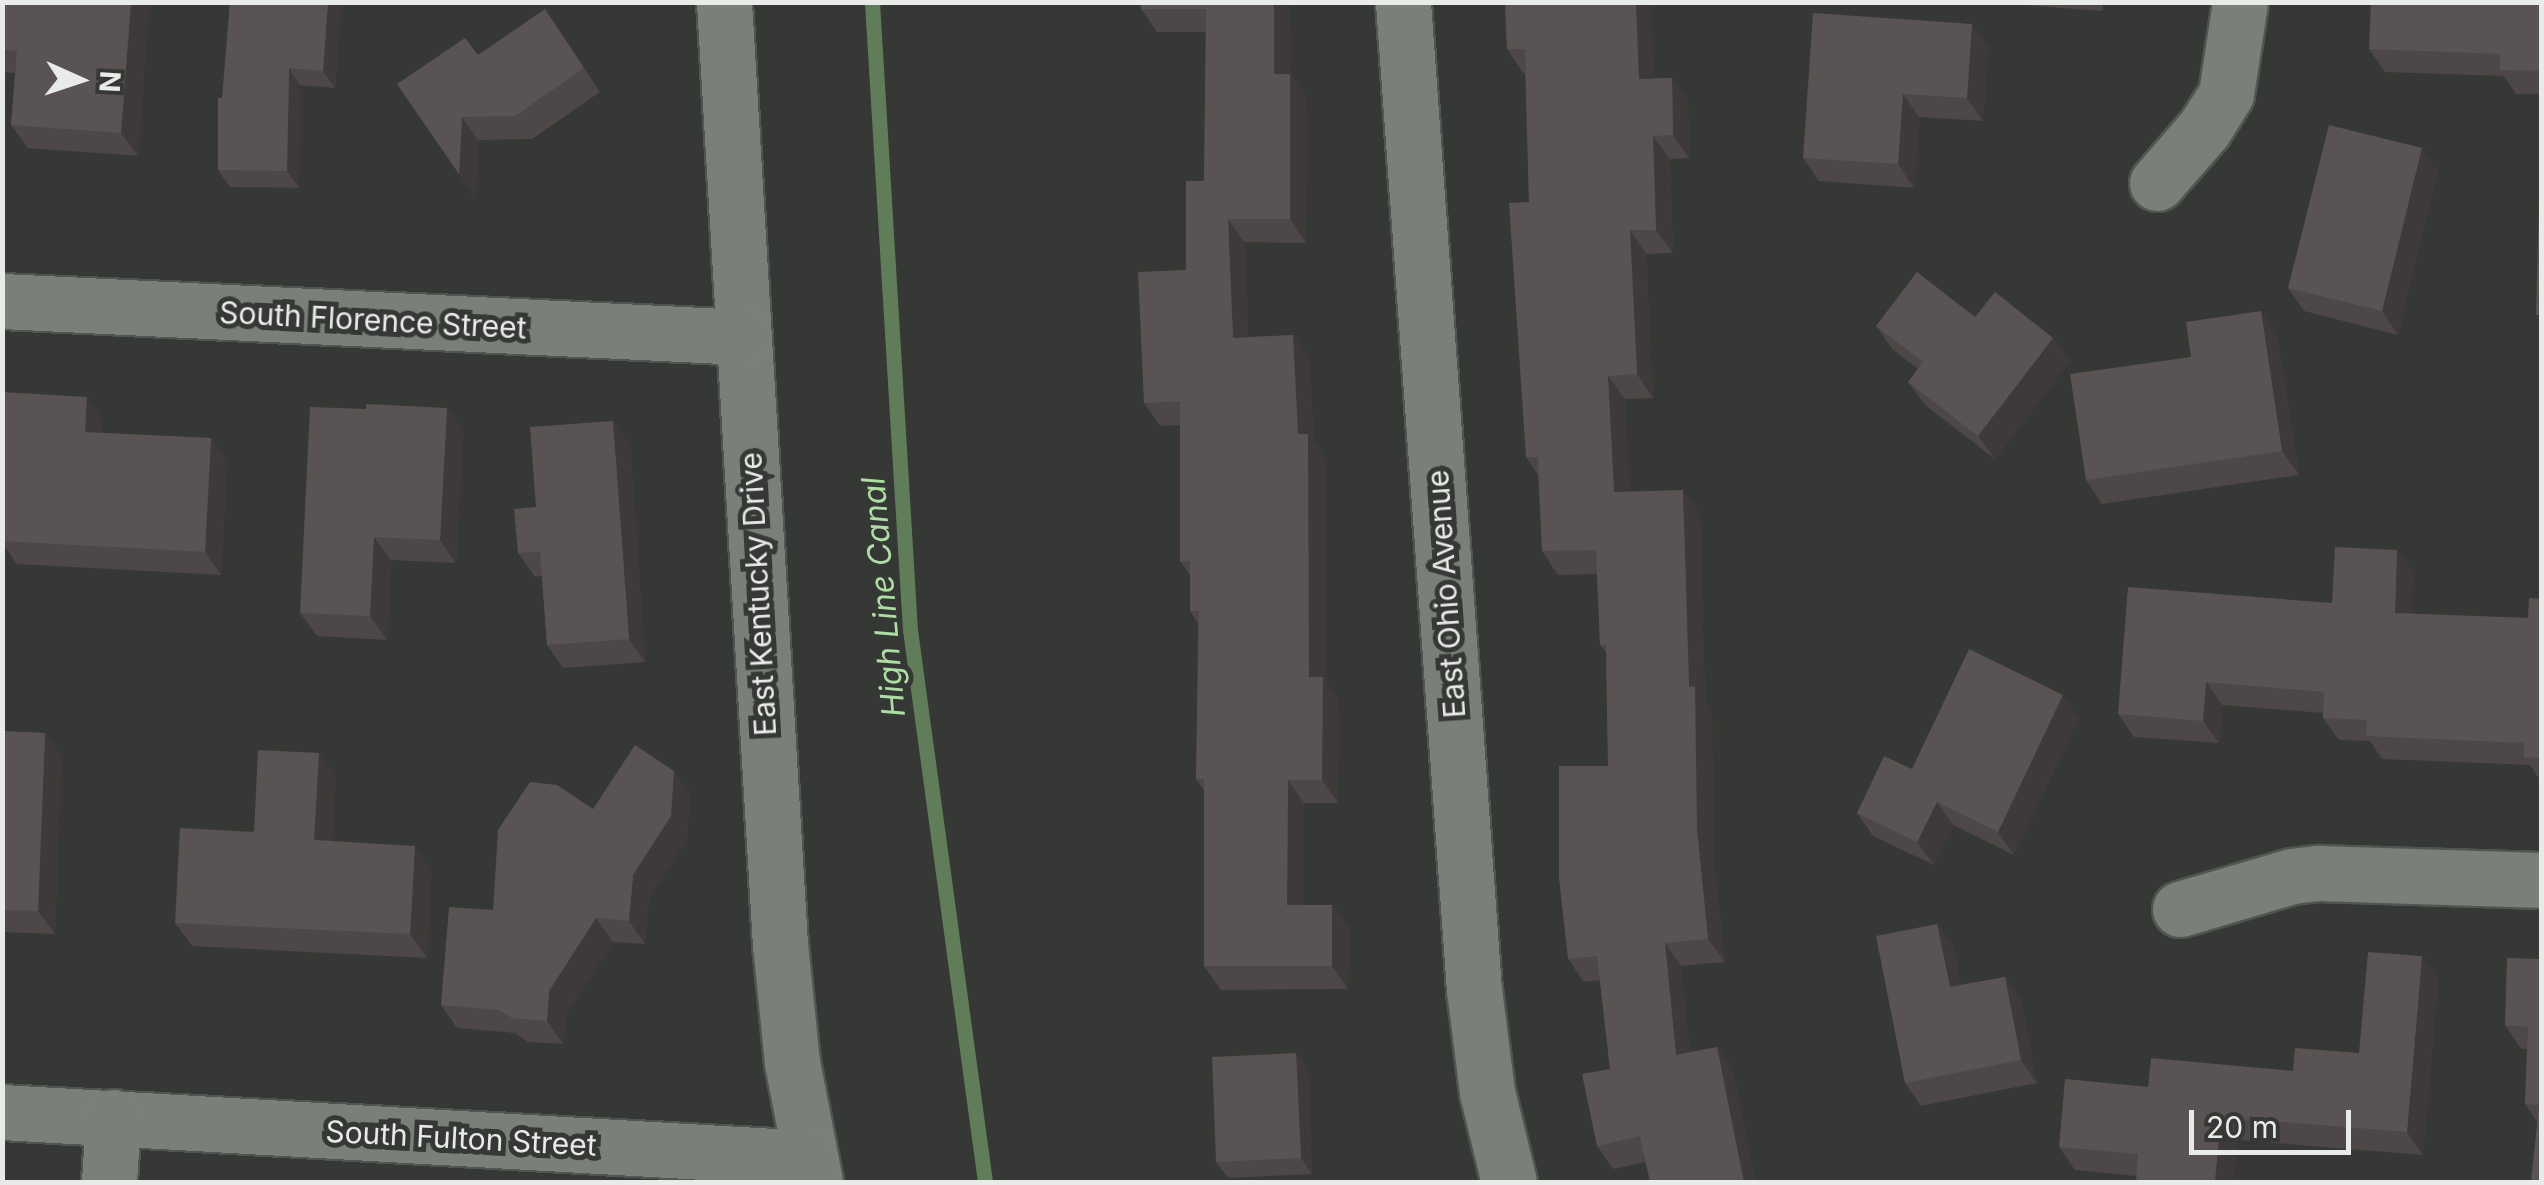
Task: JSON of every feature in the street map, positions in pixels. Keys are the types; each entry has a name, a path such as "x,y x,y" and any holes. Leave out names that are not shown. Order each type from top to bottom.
{"street":[{"name":"East Kentucky Drive","path":"724,2 782,971 812,1170"},
{"name":"East Ohio Avenue","path":"1403,2 1474,989 1487,1092 1509,1182"},
{"path":"2157,183 2204,128 2226,94 2240,2"},
{"name":"South Florence Street","path":"2,302 743,338"},
{"path":"2180,909 2292,876 2318,873 2542,880"},
{"name":"South Fulton Street","path":"2,1112 812,1170"},
{"path":"109,1182 112,1117"}],"building":[{"path":"2,2 131,2 121,133 11,125 17,51 2,50"},
{"path":"230,2 328,2 323,71 289,68 287,171 218,170 218,98 222,98"},
{"path":"1141,2 1274,2 1274,74 1290,74 1290,219 1228,219 1233,338 1293,335 1298,434 1308,434 1309,677 1323,677 1322,780 1288,780 1287,905 1332,905 1332,966 1204,966 1204,779 1196,779 1199,611 1190,611 1190,561 1180,561 1180,401 1144,403 1138,272 1186,270 1186,181 1204,181 1206,9 1141,9"},
{"path":"1505,2 1636,2 1639,79 1672,78 1673,135 1653,136 1656,230 1630,230 1637,374 1608,376 1614,492 1683,490 1689,687 1695,686 1697,830 1708,939 1665,943 1676,1055 1717,1047 1744,1182 1650,1182 1640,1136 1597,1146 1582,1074 1610,1069 1597,956 1568,959 1559,878 1559,766 1608,766 1606,644 1600,645 1596,550 1542,551 1538,457 1526,457 1509,203 1529,202 1525,49 1507,49"},
{"path":"2371,2 2542,2 2542,71 2500,70 2500,54 2369,49"},
{"path":"545,9 584,68 515,116 462,117 459,174 397,84 465,38 478,55"},
{"path":"1813,13 1972,24 1967,98 1903,94 1898,164 1803,158"},
{"path":"2329,125 2422,148 2382,311 2288,288"},
{"path":"2539,200 2542,315 2536,315"},
{"path":"1917,272 1975,317 1995,292 2053,338 1978,436 1908,382 1923,362 1876,326"},
{"path":"2261,311 2282,451 2086,480 2070,374 2191,357 2186,322"},
{"path":"2,392 87,397 85,432 211,438 205,552 2,541"},
{"path":"366,404 447,408 440,540 374,537 370,616 300,613 310,407 366,409"},
{"path":"613,421 629,639 547,645 540,552 518,553 514,509 536,507 530,427"},
{"path":"2335,547 2397,550 2395,613 2528,618 2529,598 2542,599 2542,758 2524,757 2524,743 2366,736 2367,720 2323,718 2324,692 2206,682 2203,721 2118,714 2128,587 2332,603"},
{"path":"1969,649 2063,695 1998,832 1937,802 1917,842 1857,813 1884,756 1912,769"},
{"path":"2,731 45,733 38,911 2,910"},
{"path":"635,745 674,771 671,816 633,875 629,921 596,918 549,991 547,1021 512,1018 499,1010 441,1005 449,907 493,910 498,830 530,782 557,785 593,809"},
{"path":"258,750 319,753 314,840 415,846 410,934 175,923 180,828 254,832"},
{"path":"1937,924 1950,987 2005,977 2021,1060 1905,1083 1876,936"},
{"path":"2368,952 2422,956 2407,1132 2221,1117 2215,1182 2136,1182 2138,1154 2059,1147 2065,1079 2148,1087 2151,1058 2293,1071 2295,1048 2359,1053"},
{"path":"2507,958 2542,959 2542,1182 2531,1182 2539,1105 2525,1104 2528,1027 2505,1025"},
{"path":"1296,1053 1301,1158 1216,1162 1212,1057"}],"waterway":[{"name":"High Line Canal","path":"872,2 910,630 985,1182"}]}
